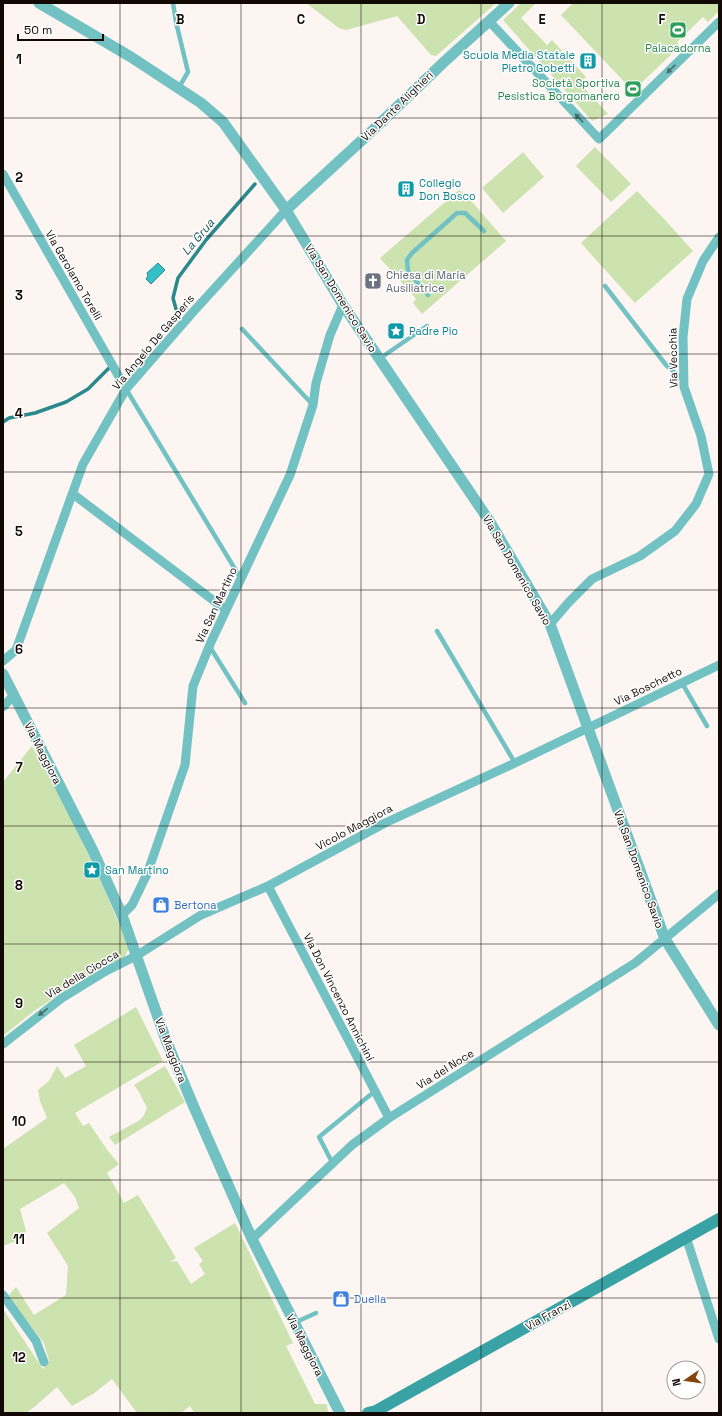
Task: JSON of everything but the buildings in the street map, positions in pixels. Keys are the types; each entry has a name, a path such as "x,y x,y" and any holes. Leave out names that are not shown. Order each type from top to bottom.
{"main road":[{"name":"Via Franzi","path":"373,1412 719,1219"}],"street":[{"name":"Via San Domenico Savio","path":"39,3 132,57 201,104 223,122 286,210 343,305 490,522 550,624 587,729 665,939 719,1025"},
{"name":"Via Dante Alighieri","path":"286,210 509,3"},
{"path":"489,21 599,139 719,22"},
{"name":"Via Gerolamo Torelli","path":"3,174 126,389"},
{"name":"Via Angelo De Gasperis","path":"3,661 16,650 83,464 126,389 193,312 286,210"},
{"name":"Via Vecchia","path":"550,624 592,579 640,556 675,531 696,504 709,474 701,436 684,387 683,337 687,299 703,261 719,237"},
{"name":"Via San Martino","path":"122,915 132,905 146,874 185,765 192,686 290,475 313,405 316,384 330,335 343,305"},
{"path":"73,494 226,610"},
{"name":"Via Boschetto","path":"587,729 719,665"},
{"name":"Via Maggiora","path":"3,674 93,851 122,915 172,1054 252,1239 334,1408 340,1413"},
{"path":"3,707 14,695"},
{"name":"Vicolo Maggiora","path":"136,956 201,915 268,886 385,823 587,729"},
{"name":"Via Don Vincenzo Annichini","path":"268,886 389,1118"},
{"name":"Via del Noce","path":"252,1239 352,1145 389,1118 635,964 719,894"},
{"name":"Via della Ciocca","path":"3,1044 62,998 106,971 136,956"},
{"path":"686,1238 719,1339"},
{"path":"3,1295 36,1341 44,1362"}],"lane":[{"path":"173,3 188,72 178,88"},
{"path":"428,295 408,270 407,260 412,253 457,213 465,213 484,231"},
{"path":"605,286 666,365 684,381"},
{"path":"379,359 427,326"},
{"path":"242,329 313,405"},
{"path":"126,389 241,579"},
{"path":"437,631 515,763"},
{"path":"210,646 245,703"},
{"path":"682,683 707,726"},
{"path":"333,1164 319,1137 375,1092"},
{"path":"294,1323 316,1313"}],"green space":[{"path":"306,3 496,3 436,56 431,55 397,16 346,30 339,28"},
{"path":"521,3 536,3 521,18 547,45 552,40 586,77 580,83 608,114 592,121 503,20"},
{"path":"573,3 719,3 719,11 708,22 703,17 677,42 680,46 633,91 561,15"},
{"path":"595,147 631,184 611,202 576,166"},
{"path":"523,152 544,177 503,213 482,188"},
{"path":"459,190 466,195 506,241 422,314 413,303 416,299 380,258"},
{"path":"637,191 693,251 635,303 581,243"},
{"path":"32,746 59,795 84,846 129,948 123,960 106,964 34,1011 3,1036 3,782"},
{"path":"136,1007 163,1061 75,1113 83,1126 89,1123 108,1151 119,1164 107,1173 124,1203 138,1195 176,1258 170,1262 177,1261 191,1284 205,1274 199,1264 203,1261 194,1248 235,1223 293,1343 286,1346 315,1404 327,1404 328,1413 194,1413 190,1406 181,1413 137,1413 112,1379 93,1394 72,1406 57,1387 28,1412 3,1413 3,1309 43,1369 49,1361 44,1343 8,1296 16,1287 34,1315 66,1295 68,1266 47,1233 79,1208 75,1197 64,1183 20,1209 26,1231 21,1239 3,1246 3,1149 47,1118 40,1101 38,1090 49,1081 57,1066 65,1078 86,1066 74,1045"},
{"path":"165,1066 185,1102 115,1145 109,1137 140,1120 147,1108 134,1085"}],"water":[{"path":"158,263 165,270 151,284 146,279 148,276 147,273"}],"waterway":[{"name":"La Grua","path":"176,309 173,298 178,278 206,240 255,184"},
{"name":"La Grua","path":"3,422 9,418 35,413 66,402 88,389 109,368"}],"place":[{"name":"Palacadorna","path":"678,30"},
{"name":"Scuola Media Statale Pietro Gobetti","path":"588,61"},
{"name":"Società Sportiva Pesistica Borgomanero","path":"633,89"},
{"name":"Collegio Don Bosco","path":"406,189"},
{"name":"Chiesa di Maria Ausiliatrice","path":"373,281"},
{"name":"Padre Pio","path":"396,331"},
{"name":"San Martino","path":"92,870"},
{"name":"Bertona","path":"161,905"},
{"name":"Duella","path":"341,1299"}]}
